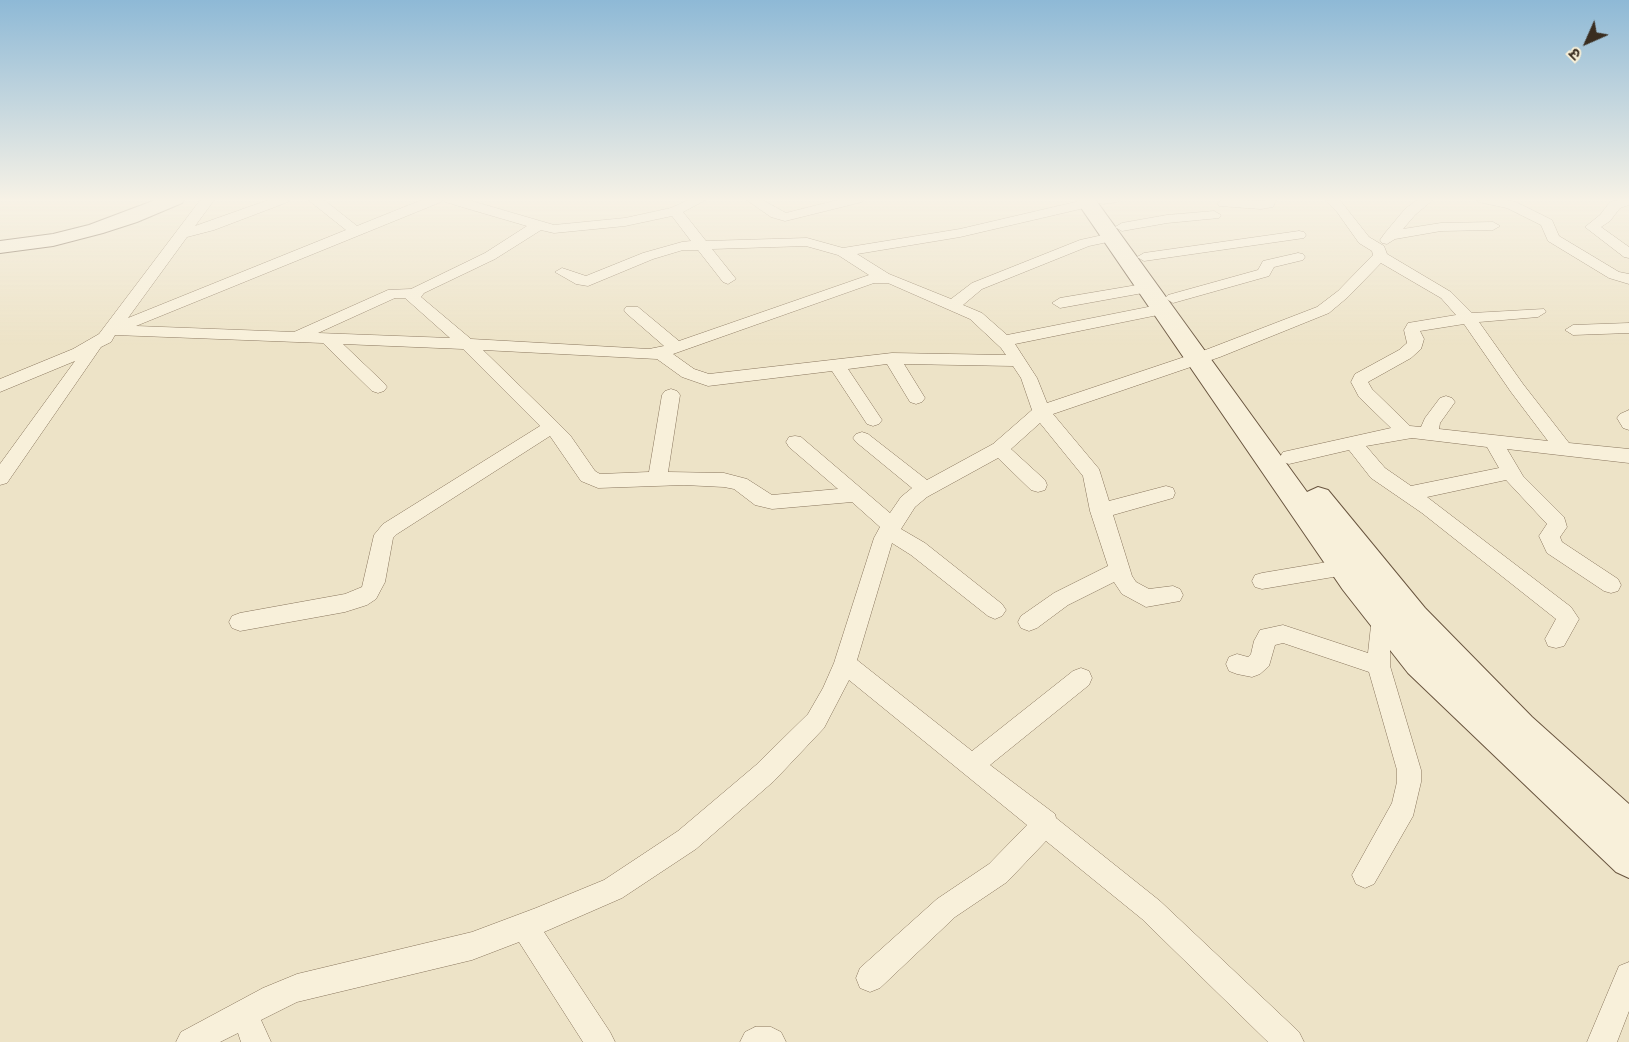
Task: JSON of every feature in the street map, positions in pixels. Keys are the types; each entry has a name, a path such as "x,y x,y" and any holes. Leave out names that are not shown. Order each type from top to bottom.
{"main road":[{"path":"1128,248 1162,298 1206,355 1414,617 1520,728 1629,828"},
{"path":"1134,248 1144,257 1162,298"},
{"path":"1206,355 1345,567 1419,663 1629,859"}],"street":[{"path":"0,478 94,346 111,330 172,248"},
{"path":"111,330 314,248"},
{"path":"295,337 393,293 414,294 431,283 502,248"},
{"path":"562,272 581,281 588,281 674,248"},
{"path":"704,248 728,279"},
{"path":"827,248 843,252 883,277 976,316 1004,341 1020,361 1029,378 1041,412 1092,474 1100,511 1120,570 1129,588 1146,598 1173,595"},
{"path":"843,252 871,248"},
{"path":"953,305 977,286 1073,248"},
{"path":"1144,257 1210,248"},
{"path":"1374,248 1446,295 1468,318 1565,450"},
{"path":"191,1042 297,987 472,946 524,926 613,889 687,840 765,773 816,721 832,694 845,663 889,528 908,502 926,489 999,449 1041,412 1206,355 1323,310 1343,294 1383,248"},
{"path":"1569,248 1614,275 1629,279"},
{"path":"1004,341 1264,273 1268,264 1298,257"},
{"path":"111,330 467,344 638,354 668,350 883,277"},
{"path":"414,294 413,298 417,302 467,344 552,427 593,480 684,478 733,481 762,500 772,502 856,495"},
{"path":"1060,303 1162,298"},
{"path":"632,310 687,373 708,380 892,358 1020,361"},
{"path":"1407,433 1365,393 1359,382 1361,378 1405,354 1415,345 1416,339 1412,330 1414,327 1468,318 1538,312"},
{"path":"1573,330 1629,328"},
{"path":"327,338 378,387"},
{"path":"0,386 94,346"},
{"path":"892,358 916,398"},
{"path":"836,364 873,420"},
{"path":"657,479 671,395"},
{"path":"1429,433 1431,422 1446,402"},
{"path":"1629,416 1626,418 1629,424"},
{"path":"240,622 345,603 369,594 375,582 384,535 390,529 552,427"},
{"path":"1289,457 1407,433 1429,433 1621,455 1629,472"},
{"path":"862,438 926,489"},
{"path":"795,441 856,495 889,528 994,610"},
{"path":"1492,441 1516,481 1557,522 1557,527 1549,536 1554,547 1611,585"},
{"path":"1354,443 1378,473 1409,494 1564,613 1568,619 1556,639"},
{"path":"999,449 1038,485"},
{"path":"1409,494 1510,472"},
{"path":"1100,511 1166,493"},
{"path":"1262,581 1345,567"},
{"path":"1029,622 1061,599 1120,570"},
{"path":"1365,875 1404,807 1409,782 1408,770 1379,666 1378,642 1383,617"},
{"path":"1237,664 1252,667 1261,659 1268,637 1282,634 1379,666"},
{"path":"845,663 973,764 1151,910 1289,1042"},
{"path":"973,764 1081,678"},
{"path":"870,978 946,908 998,873 1046,824"},
{"path":"524,926 600,1042"},
{"path":"1602,1042 1629,976"},
{"path":"244,1013 256,1042"},
{"path":"755,1042 771,1042"}]}
